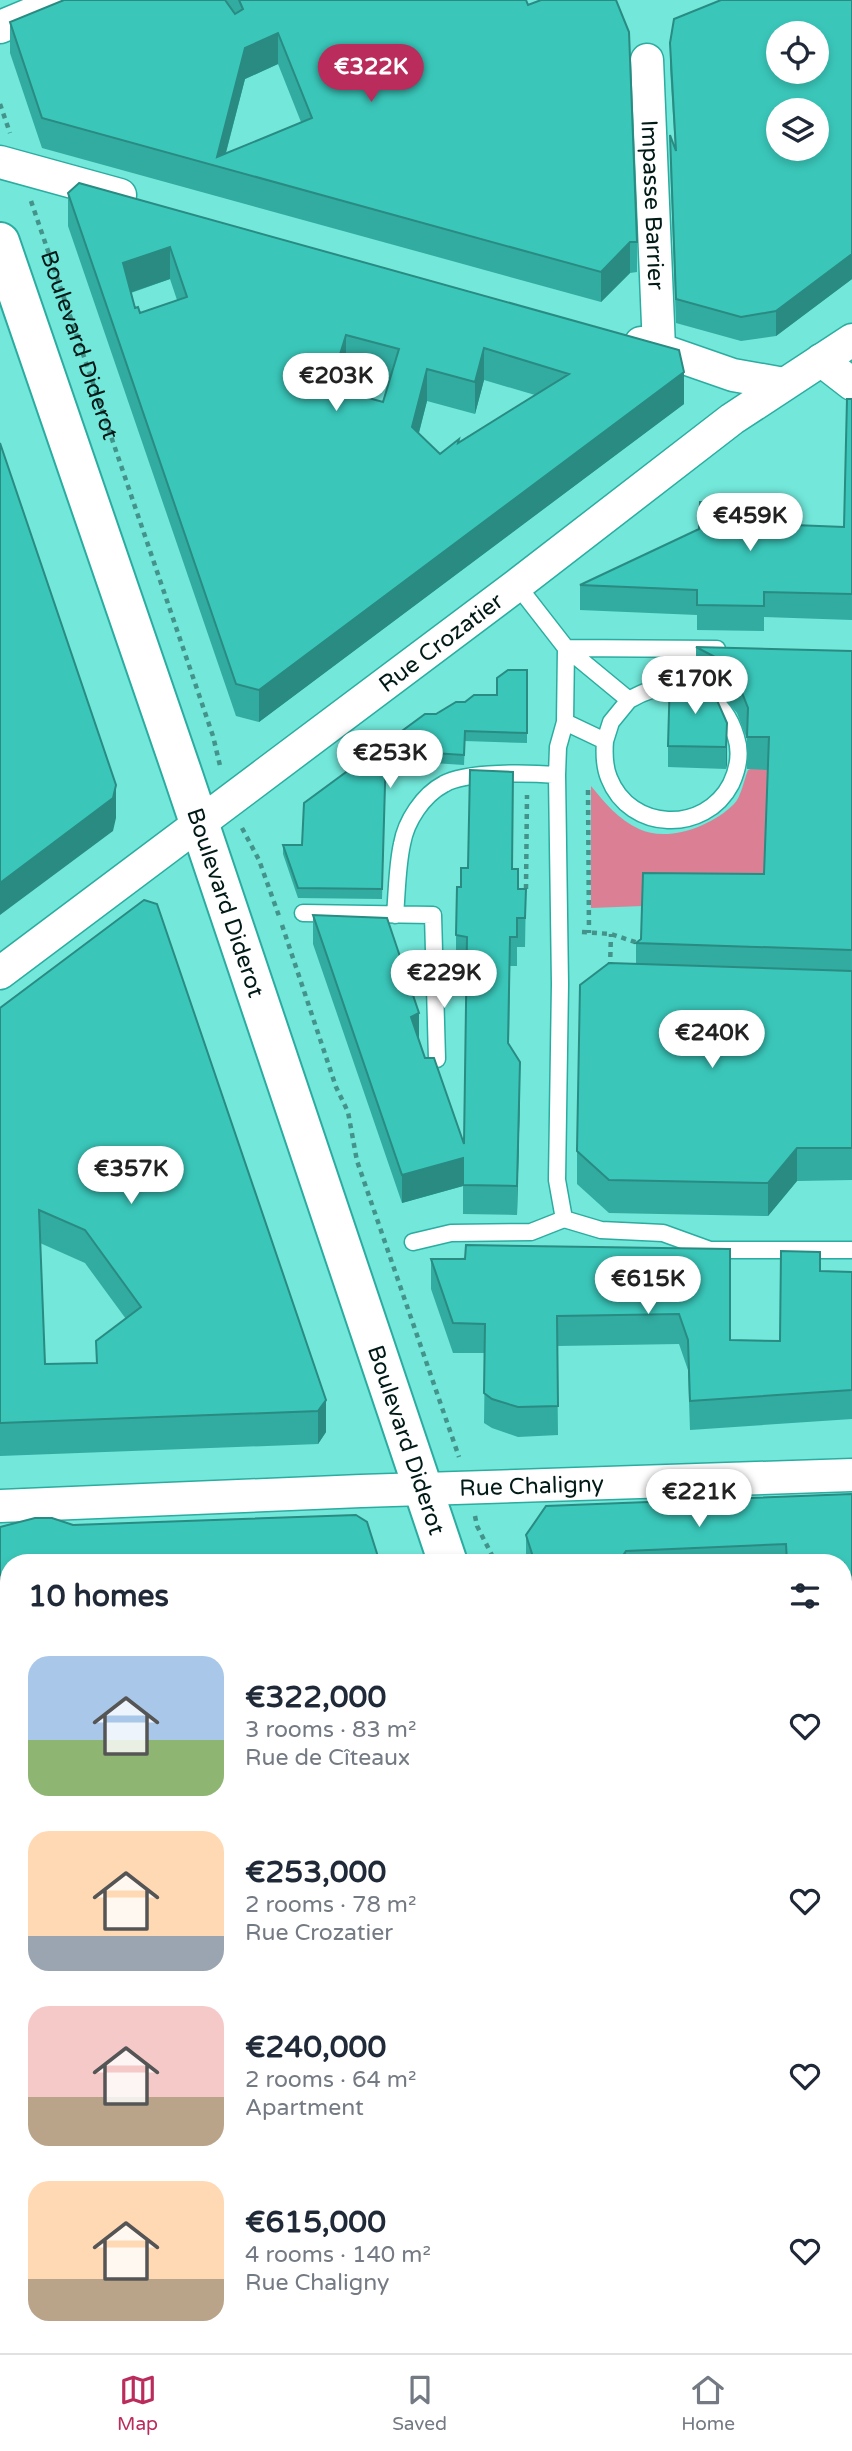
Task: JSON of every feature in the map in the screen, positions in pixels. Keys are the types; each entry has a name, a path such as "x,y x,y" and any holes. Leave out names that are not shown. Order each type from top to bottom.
{"main road":[{"name":"Boulevard Diderot","path":"0,242 445,1554"}],"street":[{"path":"0,27 65,0"},
{"name":"Impasse Barrier","path":"647,61 659,348"},
{"path":"6,151 149,203"},
{"path":"619,337 659,348 733,375 784,384"},
{"name":"Rue Crozatier","path":"0,973 517,585 732,419 852,340"},
{"path":"821,360 852,384"},
{"name":"Rue Chaligny","path":"0,1506 852,1475"}],"lane":[{"path":"517,585 566,648 629,700"},
{"path":"566,648 727,649"},
{"path":"564,1219 557,1180 560,984 556,775 558,747 565,722 566,648"},
{"path":"673,686 698,692 719,706 731,722 738,742 736,775 715,805 688,819 655,819 639,813 618,795 609,779 604,761 605,741 611,722 629,700 655,688 673,686"},
{"path":"565,722 605,741"},
{"path":"395,915 402,845 415,813 427,796 444,783 459,778 531,773 556,775"},
{"path":"303,913 433,915 437,1059"},
{"path":"560,984 610,985"},
{"path":"414,1242 451,1233 531,1232 564,1219 601,1230 663,1233 710,1250 852,1250"}],"path":[{"path":"0,104 6,151"},
{"name":"Boulevard Diderot","path":"29,195 213,736 222,773"},
{"path":"526,889 527,795 531,773"},
{"name":"Boulevard Diderot","path":"244,831 265,875 328,1065 348,1112 357,1161 460,1461"},
{"path":"558,931 611,933 642,945"},
{"path":"610,985 611,933"},
{"name":"Boulevard Diderot","path":"477,1526 491,1554"}],"shaded area":[{"path":"769,762 765,875 643,906 591,908 591,786 612,810 631,825 651,833 676,833 702,825 725,812 739,797 748,770"}],"building":[{"path":"64,0 225,0 235,14 243,9 239,0 526,0 528,5 541,0 616,0 629,32 637,242 630,242 601,272 42,118 10,22","holes":["278,33 312,118 217,157 245,48"]},
{"path":"721,0 852,0 852,254 776,311 741,317 676,299 670,135 676,151 670,43 674,19"},
{"path":"79,183 679,350 684,372 259,690 236,684 68,193","holes":["170,247 187,297 140,313 138,307 135,308 123,263","346,335 399,349 383,402 343,391 334,374","484,348 569,374 458,443 459,439 440,454 412,427 427,369 475,382"]},
{"path":"847,399 852,399 852,594 764,592 764,606 697,605 697,590 580,585 699,529 700,502 767,505 767,500 795,501 794,525 844,527"},
{"path":"0,443 116,785 113,798 0,883"},
{"path":"696,647 852,651 852,950 636,943 641,939 643,873 764,874 769,737 747,737 748,708 737,680 717,658"},
{"path":"508,670 527,670 527,733 465,731 464,755 386,750 382,889 298,888 283,845 302,845 304,803 425,714 436,714 456,702 465,702 474,695 497,695 497,678"},
{"path":"670,676 684,676 704,686 716,698 727,723 726,747 668,746"},
{"path":"470,770 513,772 512,869 518,869 518,889 526,889 525,918 517,918 517,937 510,937 508,1043 520,1062 517,1186 463,1185 463,1158 402,1175 313,915 387,918 419,1013 411,1017 425,1058 434,1058 464,1144 467,937 456,935 457,887 461,887 461,868 468,868"},
{"path":"144,900 157,904 326,1400 318,1411 0,1423 0,1008","holes":["39,1210 85,1230 141,1307 96,1341 97,1363 45,1364"]},
{"path":"609,963 852,971 852,1148 797,1148 768,1183 609,1180 577,1151 580,985"},
{"path":"466,1245 730,1249 730,1340 780,1341 781,1251 820,1252 820,1271 852,1272 852,1390 690,1401 688,1340 679,1314 557,1316 558,1406 518,1407 492,1399 484,1393 485,1324 453,1323 431,1259 465,1259"},
{"path":"852,1494 852,1554 787,1554 786,1544 626,1551 624,1554 532,1554 526,1535 546,1506"},
{"path":"356,1515 367,1522 377,1554 0,1554 0,1527 35,1518 52,1518 73,1525"}]}
